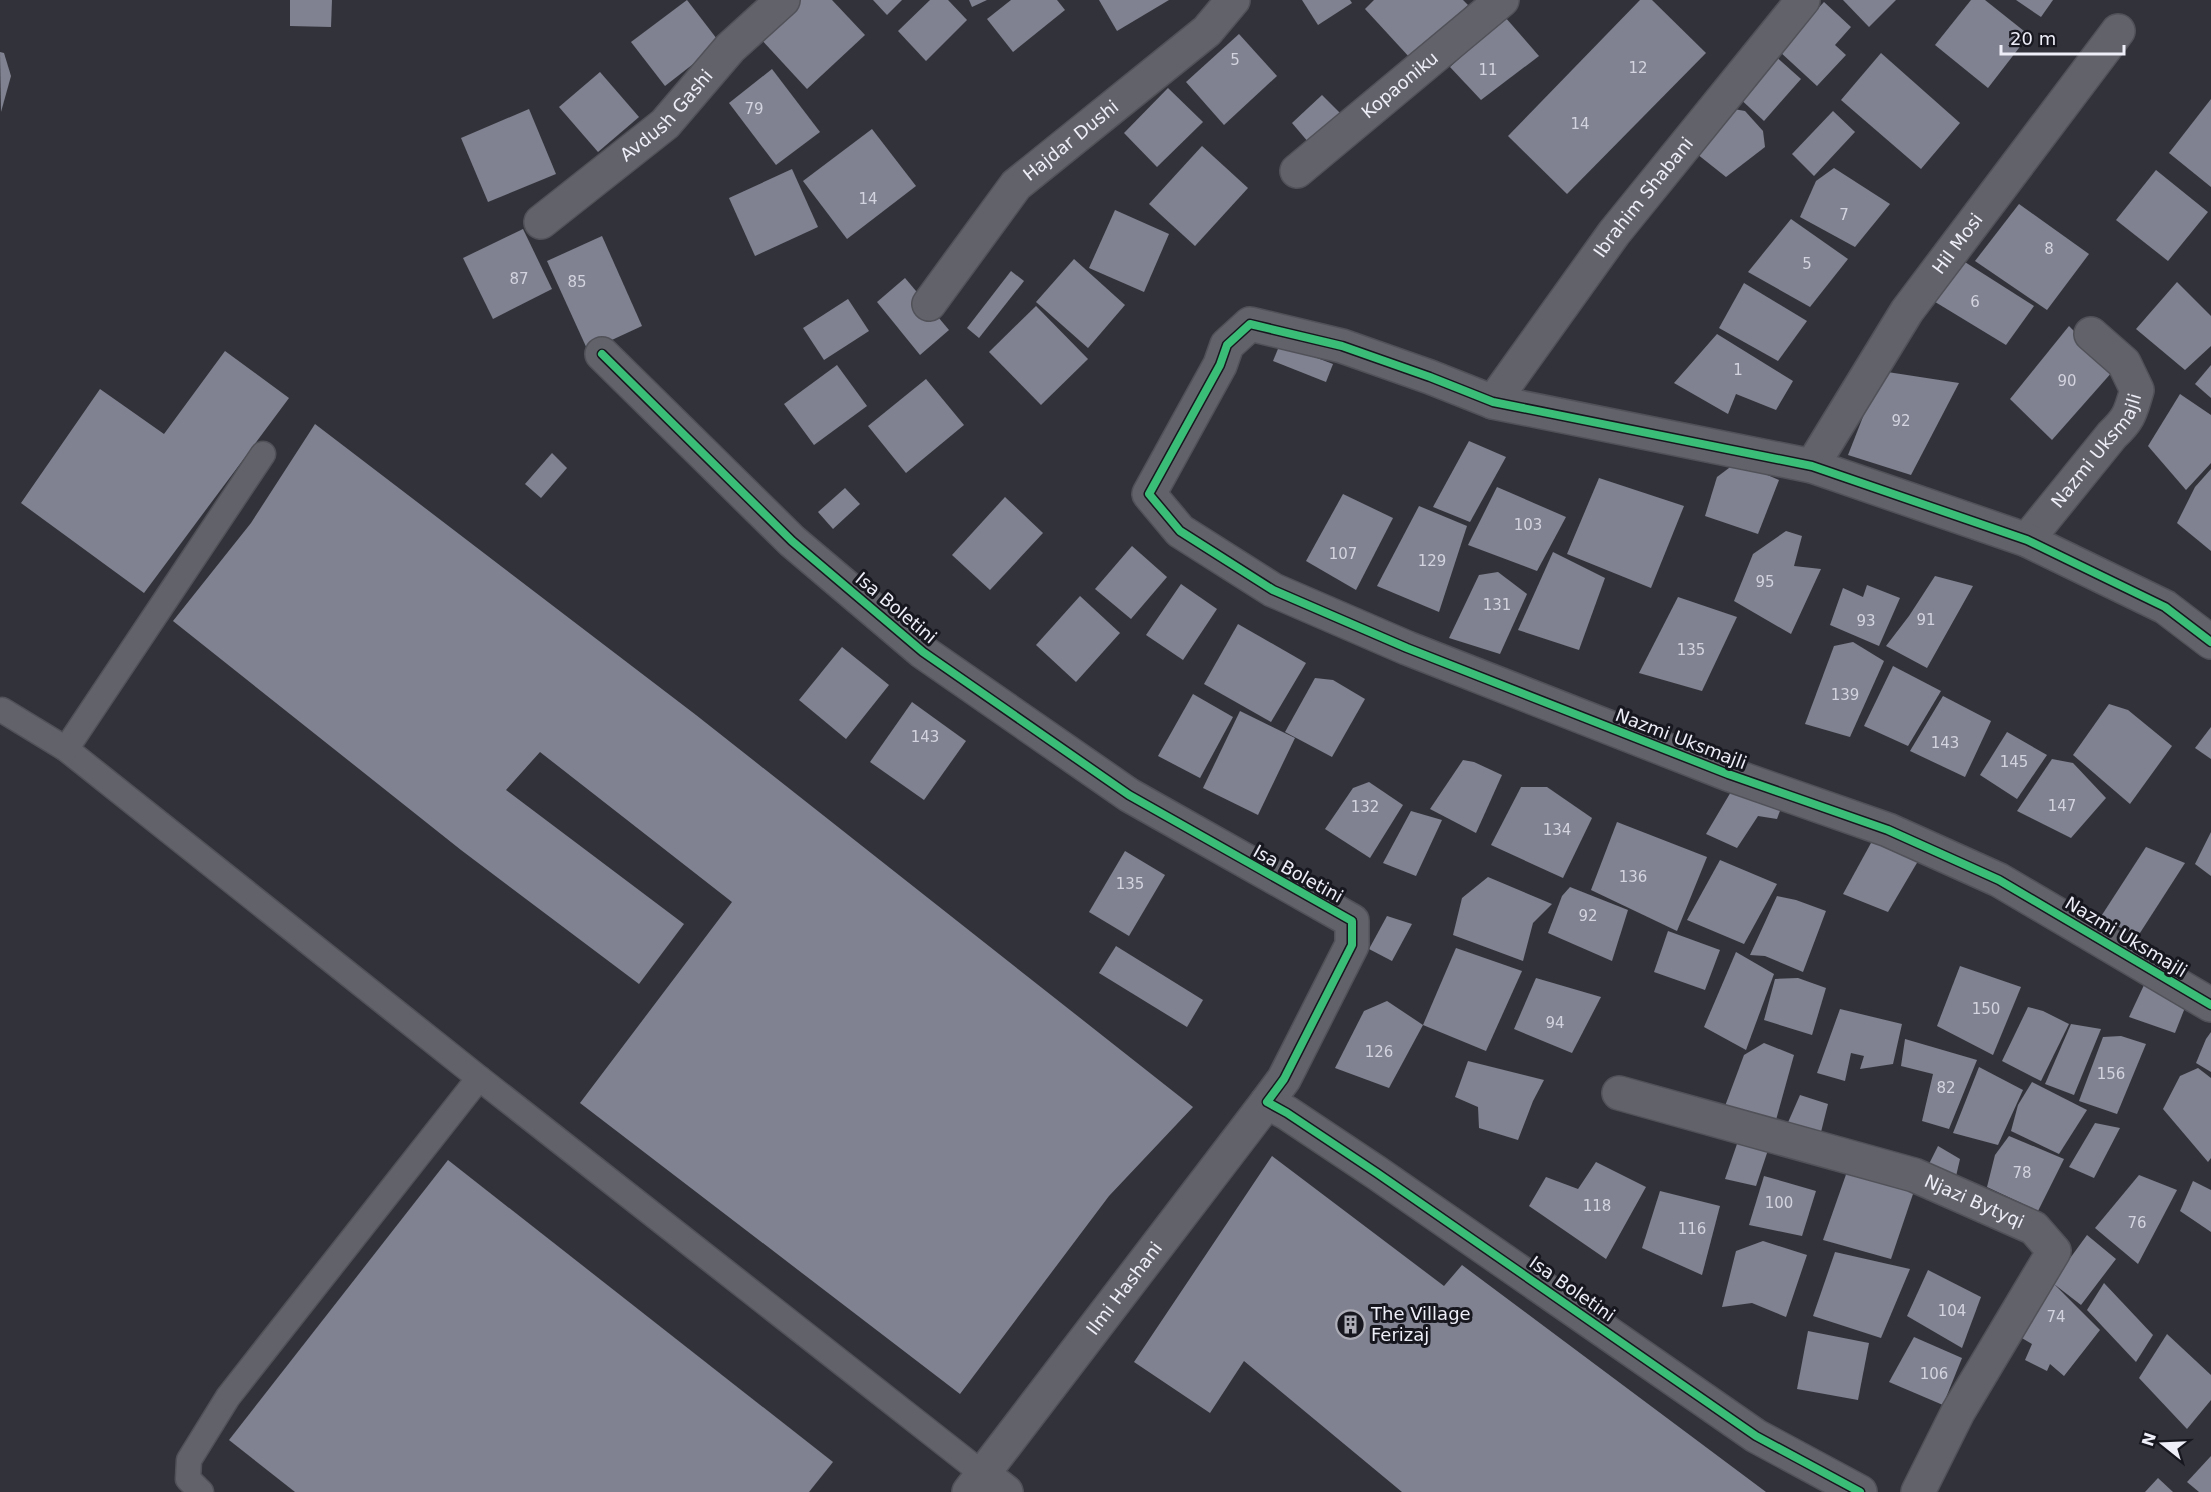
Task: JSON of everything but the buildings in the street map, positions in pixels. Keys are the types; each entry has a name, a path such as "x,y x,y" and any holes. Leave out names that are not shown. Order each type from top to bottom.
{"street":[{"name":"Avdush Gashi","path":"541,222 665,124 730,48 783,0"},
{"name":"Hajdar Dushi","path":"929,304 1016,186 1207,31 1233,0"},
{"name":"Kopaoniku","path":"1297,171 1502,0"},
{"name":"Ibrahim Shabani","path":"1492,402 1614,233 1803,0"},
{"name":"Hil Mosi","path":"1812,466 1907,311 2118,31"},
{"name":"Nazmi Uksmajli","path":"1492,402 1342,346 1250,324 1227,345 1220,365 1149,494 1180,531 1273,590 1407,648 1717,770 1888,830 1999,880 2211,1005"},
{"name":"Nazmi Uksmajli","path":"2027,540 2112,435 2127,421 2132,410 2137,390 2124,363 2091,333"},
{"name":"Isa Boletini","path":"602,354 792,541 923,652 1129,795 1352,921 1352,945 1284,1079 1267,1102 1377,1173 1756,1436 1860,1492"},
{"path":"1492,402 1812,466 2027,540 2165,607 2211,642"},
{"name":"Njazi Bytyqi","path":"1619,1093 1914,1175 2034,1228 2055,1251 1958,1412 1918,1492"},
{"name":"Ilmi Hashani","path":"986,1486 1267,1102"}],"lane":[{"path":"66,749 263,454"},
{"path":"2,710 66,749 986,1486"},
{"path":"201,1492 188,1479 189,1460 228,1397 479,1078"}],"cycle path":[{"path":"2211,642 2165,607 2027,540 1812,466 1493,402 1342,346 1250,324 1227,345 1220,365 1149,494 1180,531 1273,590 1407,648 1728,774 1888,830 1999,880 2211,1005"},
{"path":"602,354 792,541 923,652 1129,795 1352,921 1352,945 1284,1079 1267,1102 1377,1173 1756,1436 1860,1492"}],"place":[{"name":"The Village Ferizaj","path":"1350,1324"}]}
